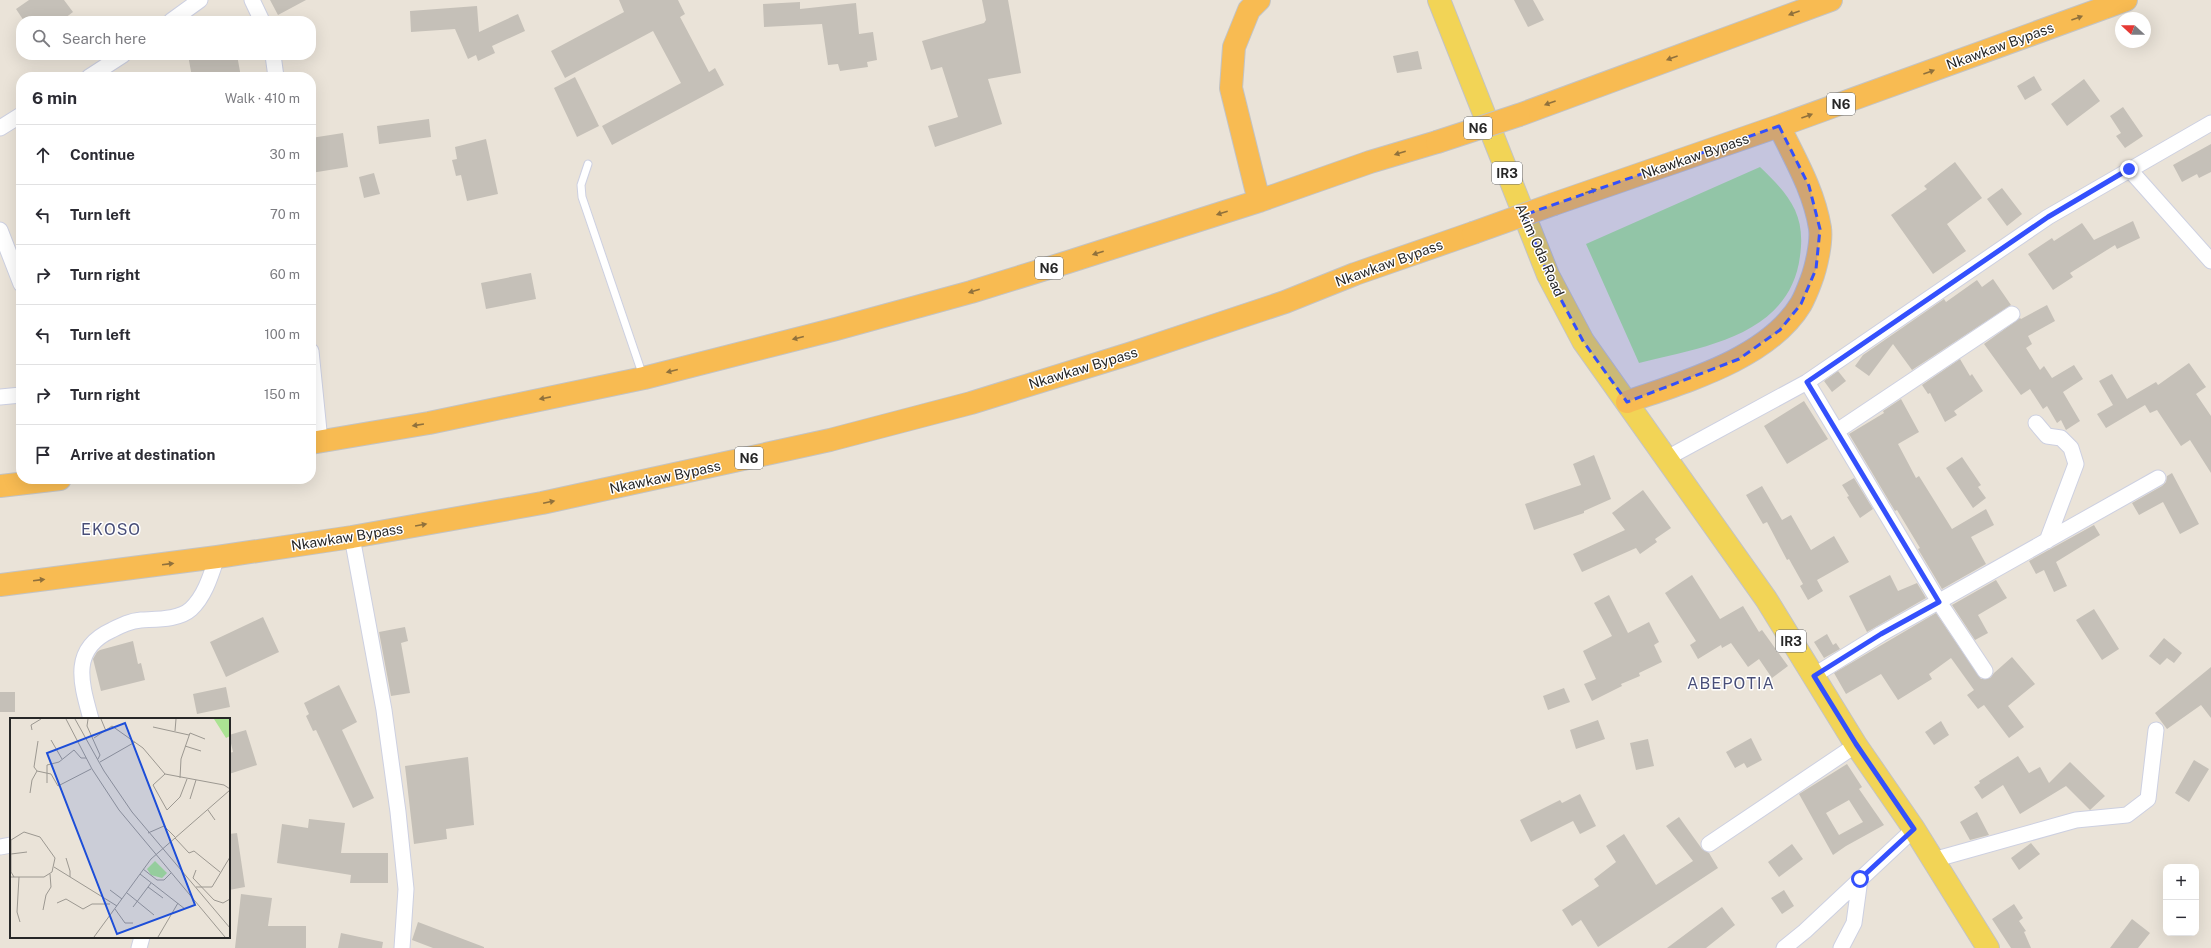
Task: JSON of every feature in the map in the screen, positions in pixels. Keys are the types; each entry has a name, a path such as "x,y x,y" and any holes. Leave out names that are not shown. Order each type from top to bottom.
{"highway":[{"path":"1259,0 1249,10 1234,47 1231,88 1259,201"},
{"name":"N6","path":"316,442 429,423 644,378 971,292 1259,201 1370,162 1437,142 1519,114 1831,0"},
{"name":"Nkawkaw Bypass","path":"0,585 217,557 352,537 558,500 830,440 904,422 1132,352 1285,302 1355,274 1779,126 2126,0"},
{"path":"1627,402 1707,374 1739,359 1780,330 1801,304 1816,269 1820,229 1809,186 1779,126"},
{"path":"0,486 17,484"}],"main road":[{"name":"Akim Oda Road","path":"1438,0 1548,276 1583,342 1627,402"},
{"name":"IR3","path":"1627,402 1766,599 1856,744 1914,829 1988,948"}],"street":[{"path":"178,16 200,0"},
{"path":"252,0 260,16"},
{"path":"97,72 115,60"},
{"path":"274,60 275,72"},
{"path":"0,128 16,118"},
{"path":"1667,458 1807,382 2048,217 2211,123"},
{"path":"2129,169 2211,261"},
{"path":"1,235 16,272"},
{"path":"1837,431 2012,314"},
{"path":"1807,382 1939,602 1986,671"},
{"path":"0,397 16,395"},
{"path":"2036,424 2047,436 2061,438 2071,448 2076,464 2047,541"},
{"path":"1814,676 1881,634 2158,478"},
{"path":"352,537 384,710 398,812 406,889 402,948"},
{"path":"91,718 81,676 84,654 99,636 130,621 176,616 190,610 205,589 217,557"},
{"path":"1933,860 2076,820 2127,815 2148,799 2156,730"},
{"path":"1709,844 1856,744"},
{"path":"1784,948 1805,931 1914,829"},
{"path":"0,847 10,845"},
{"path":"1841,948 1854,923 1860,879"},
{"path":"139,948 142,938"}],"lane":[{"path":"588,164 581,185 582,197 644,378"}],"highlighted area":[{"path":"1779,126 1809,186 1820,229 1816,269 1801,304 1780,330 1739,359 1627,402 1583,341 1548,275 1524,215"}],"green space":[{"path":"1760,167 1787,196 1798,217 1801,241 1800,256 1793,283 1780,304 1762,321 1740,334 1690,351 1639,363 1586,244"}],"building":[{"path":"29,0 64,0 73,12 68,16 21,16 16,9"},
{"path":"270,0 306,0 278,15"},
{"path":"619,0 678,0 685,14 680,17 709,72 715,68 724,85 612,145 602,126 681,83 653,31 565,78 551,51 624,12"},
{"path":"982,0 1008,0 1021,73 988,79 1002,124 935,147 928,126 958,117 942,67 931,70 922,41 984,23 986,20"},
{"path":"1514,0 1533,0 1544,20 1528,27"},
{"path":"800,2 800,9 856,3 859,34 873,32 877,60 867,62 868,67 840,71 838,64 828,65 822,24 764,27 763,4"},
{"path":"477,6 479,32 518,14 525,31 492,46 495,53 478,61 476,55 468,59 455,29 411,32 410,11"},
{"path":"1418,51 1422,69 1397,73 1393,56"},
{"path":"189,60 238,60 240,72 191,72"},
{"path":"2034,76 2042,90 2025,100 2017,86"},
{"path":"575,77 599,126 577,137 554,88"},
{"path":"2084,79 2100,101 2067,126 2051,104"},
{"path":"2123,107 2143,136 2125,148 2116,136 2121,133 2110,116"},
{"path":"429,119 431,137 379,144 377,126"},
{"path":"343,133 348,167 316,172 316,137"},
{"path":"486,139 498,194 467,201 461,175 456,176 452,160 457,159 455,147"},
{"path":"2211,144 2211,172 2199,178 2197,174 2182,182 2173,165"},
{"path":"1955,162 1982,198 1947,224 1966,251 1933,274 1891,215 1927,189 1924,186"},
{"path":"374,173 380,194 364,198 359,177"},
{"path":"2002,188 2022,214 2007,226 1987,199"},
{"path":"2133,221 2140,238 2117,249 2115,245 2070,273 2073,277 2053,290 2028,254 2052,238 2054,241 2082,223 2094,240"},
{"path":"531,273 536,299 486,309 481,283"},
{"path":"1993,279 2011,305 1912,370 1893,344 1869,376 1855,366 1863,355 1944,299 1946,302 1977,280 1982,287"},
{"path":"2047,305 2055,321 2028,336 2032,344 2026,348 2040,370 2044,366 2052,378 2074,365 2083,379 2063,392 2080,421 2066,430 2061,420 2057,423 2047,406 2043,409 2030,389 2021,395 1984,344 2020,318 2021,319"},
{"path":"1960,359 1970,376 1972,374 1983,391 1954,411 1957,415 1945,422 1930,393 1928,394 1922,385"},
{"path":"2189,363 2206,387 2196,394 2211,416 2211,473 2190,440 2181,446 2157,410 2150,413 2145,405 2106,428 2097,414 2113,405 2099,381 2112,374 2127,399 2156,382 2158,385"},
{"path":"1838,371 1846,381 1832,392 1824,381"},
{"path":"1901,399 1919,432 1898,444 1916,478 1919,476 1952,529 1986,509 1994,525 1971,537 1986,564 1942,589 1918,549 1920,548 1897,510 1895,511 1849,434 1884,413 1883,411"},
{"path":"1804,401 1828,439 1787,464 1764,426"},
{"path":"1594,455 1611,499 1584,511 1584,513 1534,530 1525,504 1581,485 1573,464"},
{"path":"1962,457 1981,485 1978,487 1986,498 1973,508 1946,468"},
{"path":"2172,473 2199,524 2180,534 2163,502 2139,515 2132,503 2162,486 2166,482 2167,476"},
{"path":"1854,478 1873,509 1860,518 1847,497 1849,496 1842,485"},
{"path":"1762,486 1782,520 1791,515 1811,550 1834,536 1849,562 1817,580 1823,591 1808,600 1800,586 1803,584 1789,559 1787,560 1767,522 1763,524 1746,495"},
{"path":"1643,490 1671,528 1655,539 1657,542 1640,554 1636,548 1582,572 1573,554 1625,530 1612,513"},
{"path":"2094,525 2100,535 2056,562 2067,586 2054,592 2044,570 2036,574 2029,561"},
{"path":"1692,575 1720,619 1743,606 1759,632 1762,630 1788,666 1772,678 1759,659 1748,667 1731,643 1722,648 1721,645 1698,659 1690,645 1696,641 1665,593"},
{"path":"1890,575 1898,591 1917,583 1926,598 1867,632 1849,596"},
{"path":"1996,580 2007,598 1978,615 1988,633 1975,640 1952,605"},
{"path":"1609,595 1628,633 1649,622 1659,642 1654,645 1662,662 1639,673 1640,676 1621,684 1622,686 1592,701 1584,684 1596,679 1583,651 1612,636 1594,603"},
{"path":"2094,609 2119,649 2102,660 2076,620"},
{"path":"1936,613 1981,679 1990,678 2012,657 2035,684 2008,706 2024,727 2009,738 1984,705 1978,709 1967,695 1974,690 1951,658 1929,674 1932,679 1898,700 1881,674 1846,694 1834,673"},
{"path":"263,617 279,652 226,677 210,642"},
{"path":"405,627 408,641 401,643 410,693 391,696 379,632"},
{"path":"1827,634 1833,645 1836,643 1840,649 1824,658 1814,642"},
{"path":"2164,638 2182,653 2174,663 2167,658 2160,665 2149,656"},
{"path":"133,641 138,664 141,663 145,680 101,691 93,659 97,652"},
{"path":"2211,667 2211,718 2201,705 2167,729 2155,713"},
{"path":"339,685 357,722 342,730 374,798 353,808 316,730 313,731 306,716 309,714 304,703"},
{"path":"226,687 230,707 197,714 193,694"},
{"path":"1564,688 1570,702 1548,710 1543,696"},
{"path":"0,692 15,692 15,712 0,712"},
{"path":"1598,720 1605,739 1576,749 1570,730"},
{"path":"1941,721 1949,735 1934,745 1925,732"},
{"path":"246,730 257,765 230,774 230,753 233,752 230,735"},
{"path":"1751,738 1762,760 1747,768 1744,763 1735,768 1726,752"},
{"path":"1648,739 1654,766 1636,770 1630,743"},
{"path":"2018,756 2029,773 2040,767 2049,783 2070,762 2105,796 2090,810 2066,786 2020,814 2003,785 1982,799 1974,787 1980,783 1979,781"},
{"path":"468,757 474,825 446,829 447,839 414,844 405,766"},
{"path":"2194,760 2209,769 2189,802 2175,793"},
{"path":"1847,764 1862,787 1859,789 1884,825 1833,855 1799,794","holes":["1849,800 1863,822 1839,835 1826,813"]},
{"path":"1580,794 1596,826 1580,834 1573,821 1531,842 1520,820 1560,800 1562,803"},
{"path":"1977,812 1989,835 1970,840 1960,822"},
{"path":"1679,817 1702,849 1709,853 1718,868 1598,947 1581,920 1572,926 1562,910 1599,886 1594,879 1616,862 1606,846 1624,834 1656,885 1693,861 1666,826"},
{"path":"309,819 345,823 341,853 388,853 388,883 350,883 351,875 277,863 282,824 308,828"},
{"path":"237,833 245,887 230,890 230,834"},
{"path":"2031,843 2040,854 2019,870 2011,858"},
{"path":"1792,844 1803,859 1779,877 1768,862"},
{"path":"1784,890 1794,906 1782,914 1771,898"},
{"path":"241,894 272,898 268,926 306,926 306,948 235,948"},
{"path":"2014,904 2023,918 2019,921 2026,931 2024,932 2031,948 2011,948 1992,919"},
{"path":"1722,907 1735,925 1706,948 1667,948"},
{"path":"2132,919 2150,933 2138,948 2110,948"},
{"path":"418,922 484,948 433,948 412,940"},
{"path":"341,933 383,942 382,948 338,948"}],"district":[{"name":"EKOSO","path":"111,529"},
{"name":"ABEPOTIA","path":"1731,683"}],"route":[{"path":"1860,879 1914,829 1856,744 1814,676 1881,634 1939,602 1807,382 2048,217 2129,169"}]}
